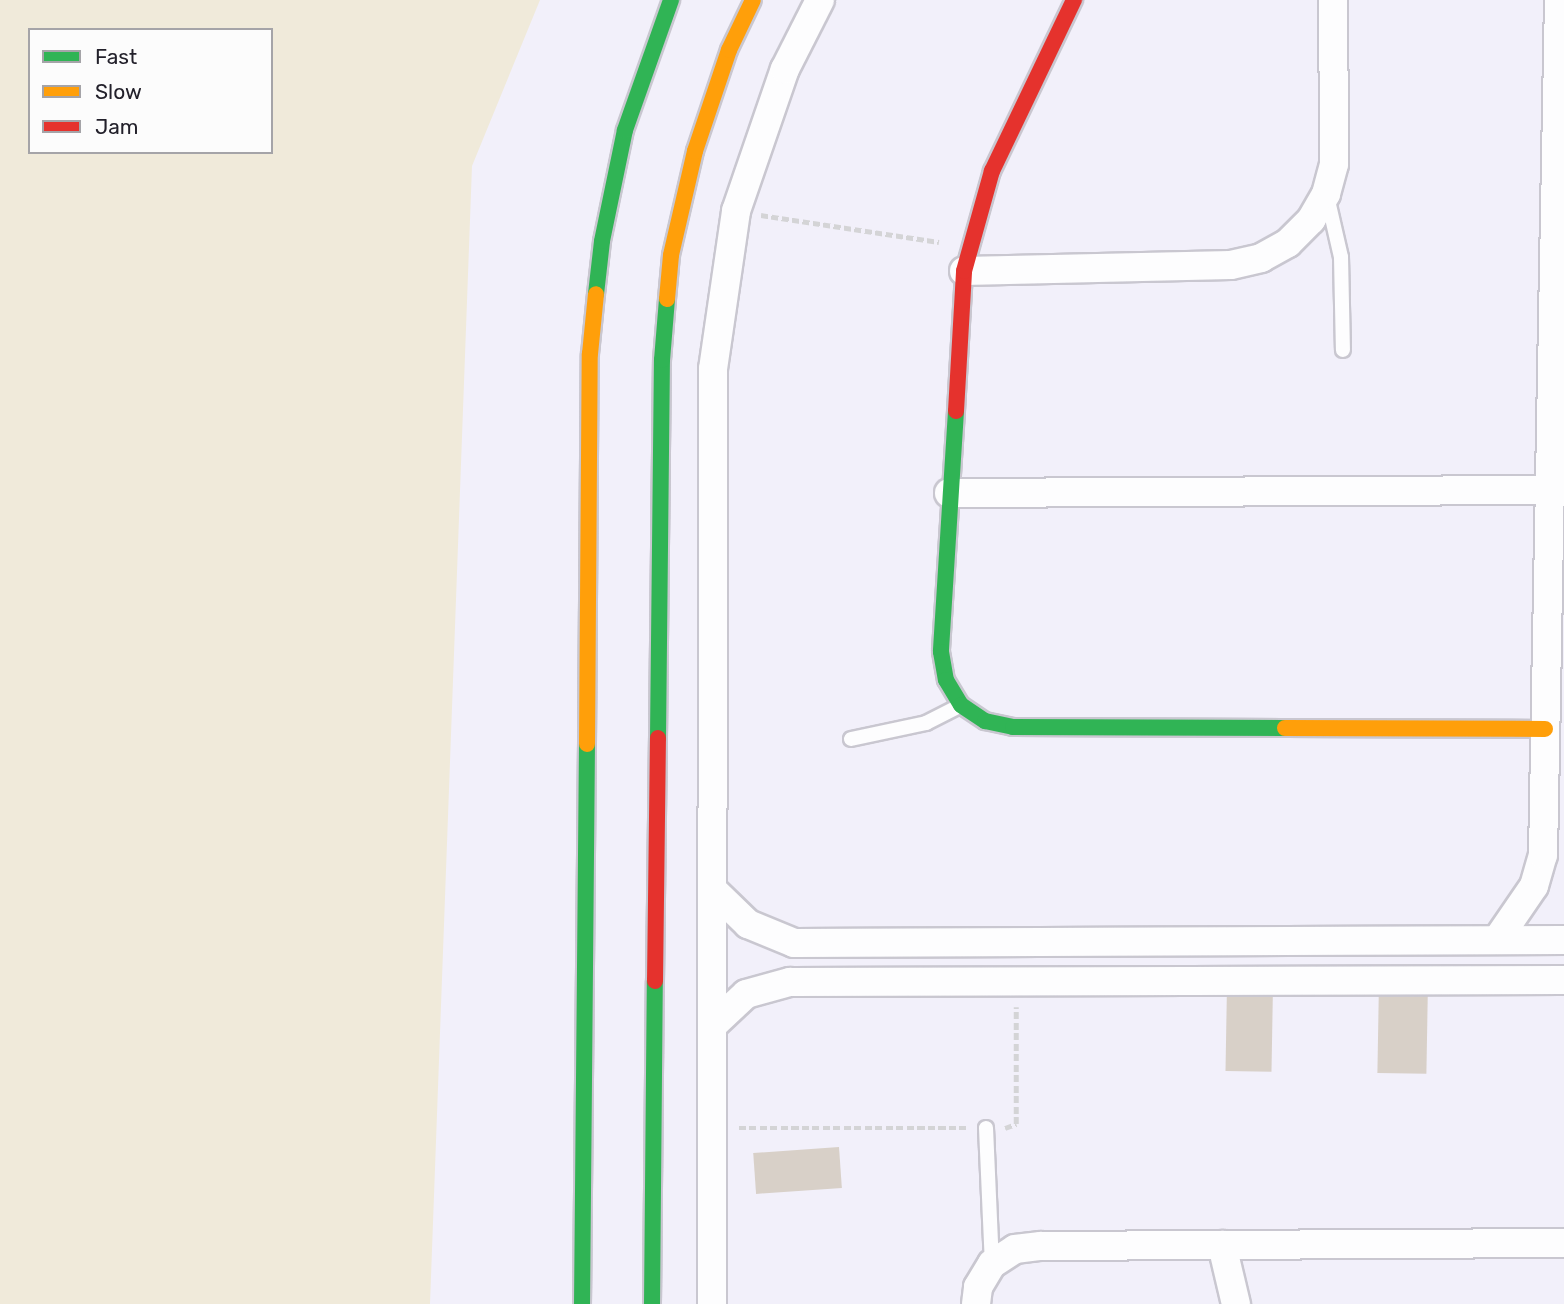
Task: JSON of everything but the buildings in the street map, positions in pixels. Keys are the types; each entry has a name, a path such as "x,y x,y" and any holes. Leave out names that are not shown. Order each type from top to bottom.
{"street":[{"path":"582,1304 590,354 602,241 625,130 671,0"},
{"path":"652,1304 662,360 671,255 695,151 729,50 753,0"},
{"path":"712,1304 713,369 736,211 785,69 820,0"},
{"path":"1074,0 992,171 966,259 941,652 946,680 961,705 985,721 1013,727 1545,729"},
{"path":"966,259 1231,265 1261,258 1288,243 1311,220 1326,194 1334,164 1333,0"},
{"path":"1497,940 1534,886 1543,855 1559,0"},
{"path":"949,494 1550,489"},
{"path":"712,890 748,925 794,943 1564,940"},
{"path":"713,1026 727,1007 768,985 1016,981 1564,979"},
{"path":"976,1304 978,1287 992,1264 1015,1249 1041,1246 1564,1243"},
{"path":"1222,1245 1236,1304"}],"lane":[{"path":"1326,194 1341,257 1343,350"},
{"path":"851,739 926,723 961,705"},
{"path":"986,1128 992,1264"}],"path":[{"path":"736,211 966,259"},
{"path":"712,1128 986,1128 1016,1124 1016,981"}],"sand":[{"path":"0,0 540,0 472,166 430,1304 0,1304"}],"traffic: fast":[{"path":"596,294 602,241 625,130 671,0"},
{"path":"658,738 662,360 667,299"},
{"path":"956,411 941,652 946,680 961,705 985,721 1013,727 1285,728"},
{"path":"582,1304 587,744"},
{"path":"652,1304 655,981"}],"traffic: slow":[{"path":"667,299 671,255 695,151 729,50 753,0"},
{"path":"587,744 590,354 596,294"},
{"path":"1285,728 1545,729"}],"traffic: jam":[{"path":"956,411 964,271 992,171 1074,0"},
{"path":"655,981 658,738"}]}
